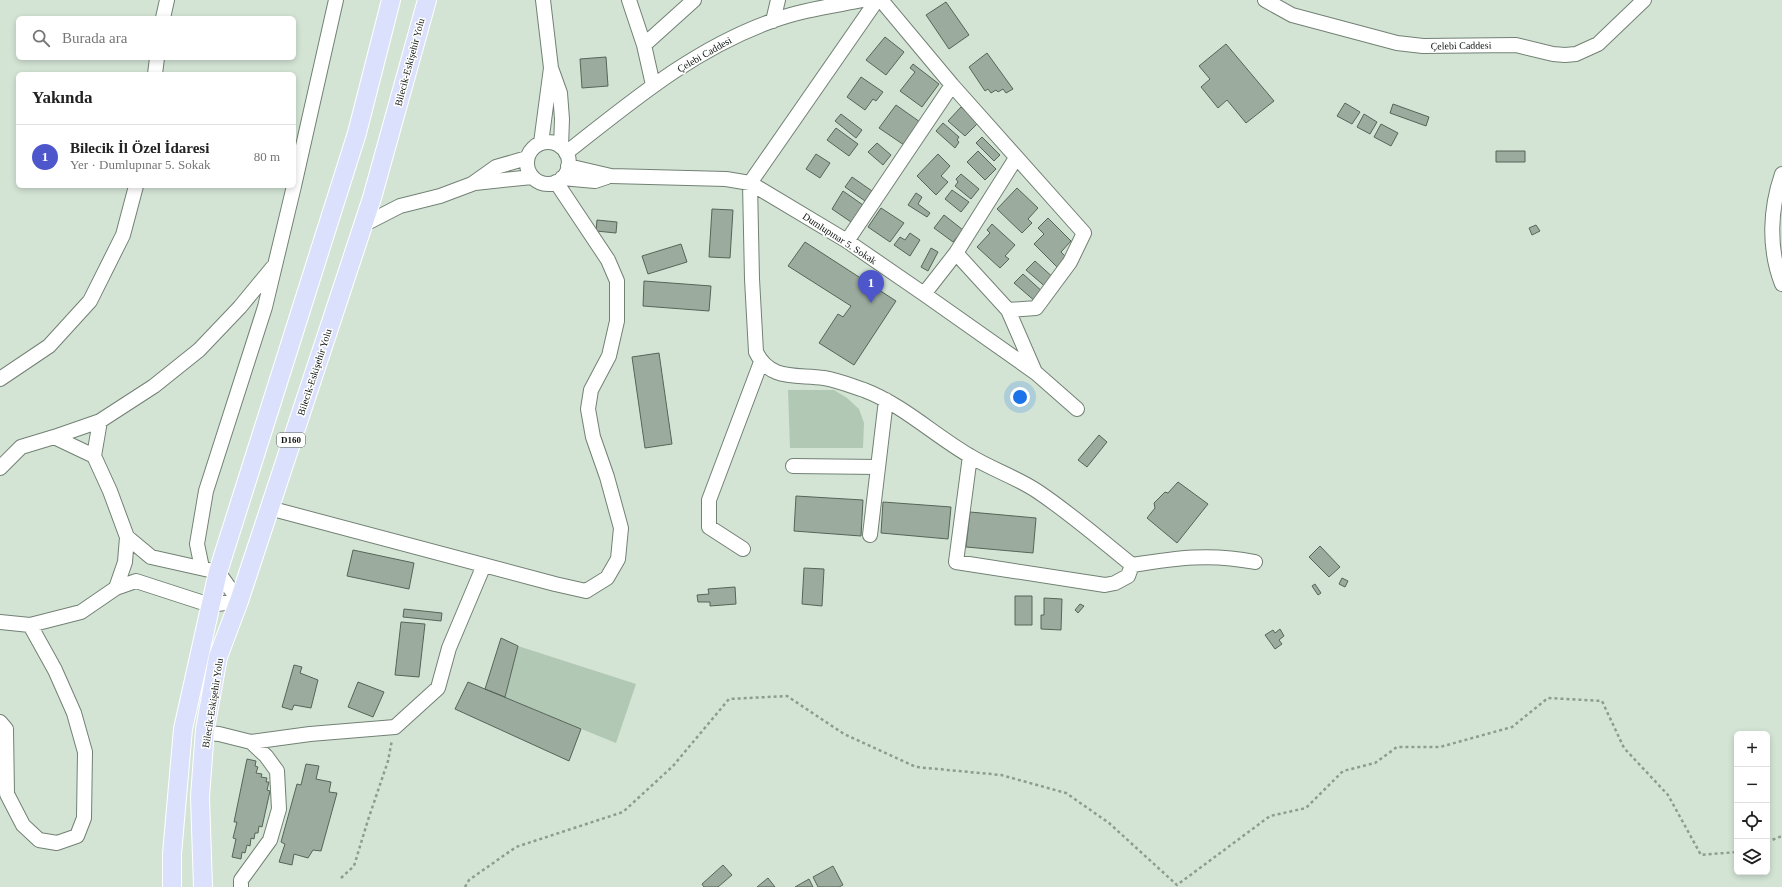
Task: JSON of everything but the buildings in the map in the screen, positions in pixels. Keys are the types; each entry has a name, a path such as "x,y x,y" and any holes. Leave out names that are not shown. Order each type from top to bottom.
{"main road":[{"name":"Bilecik-Eskişehir Yolu","path":"172,887 172,854 183,728 210,605 210,570 357,133 391,0"},
{"name":"Bilecik-Eskişehir Yolu","path":"202,887 200,797 205,733 218,657 239,601 372,198 427,0"}],"street":[{"path":"164,16 168,0"},
{"path":"296,177 336,0"},
{"path":"269,508 586,591 607,578 618,559 621,528 607,477 593,436 588,409 591,390 609,356 617,321 616,282 608,260 559,180 565,155 560,93 551,68 543,0"},
{"path":"629,0 644,45 652,85"},
{"path":"644,45 694,0"},
{"path":"773,21 778,0"},
{"name":"Çelebi Caddesi","path":"565,155 652,85 688,61 716,45 773,21 798,13 864,0"},
{"path":"877,0 750,183 752,279 756,352 761,362 768,369 780,374 825,379 865,391 886,400 970,456 1035,490 1060,507 1132,565 1196,556 1236,558 1255,562"},
{"path":"881,0 952,85 1084,233 1070,262 1036,308 1008,310"},
{"name":"Çelebi Caddesi","path":"1265,0 1292,15 1397,43 1423,46 1516,45 1553,54 1565,55 1576,54 1598,44 1644,0"},
{"path":"155,72 157,60"},
{"path":"541,143 551,68"},
{"path":"847,241 952,85"},
{"path":"532,177 527,165 527,158 535,146 548,142 565,155"},
{"name":"Dumlupınar 5. Sokak","path":"565,155 611,176"},
{"path":"472,184 496,167 527,158"},
{"path":"924,294 956,253 1016,158"},
{"path":"1782,174 1774,202 1772,235 1776,262 1782,284"},
{"name":"Dumlupınar 5. Sokak","path":"559,180 595,181 611,176 726,179 750,183 847,241 924,294 1036,373 1077,409"},
{"path":"363,225 400,206 440,196 472,184 532,177 543,183 559,180"},
{"path":"0,379 49,346 90,302 123,235 135,188"},
{"path":"239,601 210,570 197,544 206,491 265,307 294,188"},
{"path":"956,253 1008,310 1036,373"},
{"path":"0,468 21,447 100,421 154,386 199,350 240,307 275,264"},
{"path":"743,549 709,527 710,500 761,362"},
{"path":"870,535 886,400"},
{"path":"100,421 94,456 110,491 127,537 125,562 116,588"},
{"path":"54,437 94,456"},
{"path":"970,456 956,562 1105,585 1115,583 1128,576 1132,565"},
{"path":"793,466 878,466"},
{"path":"127,537 151,557 210,570"},
{"path":"205,733 219,734 251,742 310,734 395,727 438,688 449,648 484,565"},
{"path":"0,622 30,625 81,612 116,588 136,581 210,605 239,601"},
{"path":"0,722 6,729 7,794 23,825 40,840 58,843 77,836 84,818 85,752 74,713 55,670 30,625"},
{"path":"241,887 241,880 270,840 279,809 277,772 266,756 251,742"}],"path":[{"path":"465,887 469,880 516,847 623,812 673,766 729,699 787,696 844,734 916,767 1001,775 1066,794 1109,824 1176,884 1270,816 1306,808 1344,772 1375,763 1397,747 1440,747 1512,727 1548,698 1602,701 1624,748 1668,795 1701,856 1734,852"},
{"path":"341,878 354,866 388,762 395,727"},
{"path":"1770,841 1782,836"}],"green space":[{"path":"788,390 834,390 847,398 859,409 864,423 863,448 790,448"},
{"path":"518,646 636,684 616,743 505,698"}],"place":[{"name":"Bilecik İl Özel İdaresi","path":"871,303"}]}
